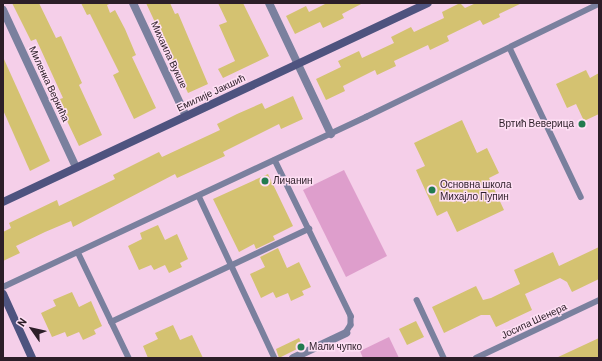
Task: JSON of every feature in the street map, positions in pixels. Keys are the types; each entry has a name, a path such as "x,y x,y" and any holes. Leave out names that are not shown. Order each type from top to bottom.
{"street":[{"name":"Михаила Вукше","path":"133,3 186,116"},
{"path":"269,3 331,134"},
{"name":"Емилије Јакшић","path":"3,202 428,3"},
{"name":"Миленка Веркића","path":"3,10 76,167"},
{"path":"3,294 32,358"},
{"path":"293,358 346,333"}],"lane":[{"path":"3,287 331,134 599,4"},
{"path":"510,48 581,198"},
{"path":"275,160 351,316 351,325 346,333"},
{"path":"199,196 275,358"},
{"path":"111,322 309,229"},
{"path":"78,252 129,358"},
{"path":"417,300 444,358"},
{"name":"Јосипа Шенера","path":"476,358 599,300"}],"shaded area":[{"path":"344,170 387,256 346,277 303,190"},
{"path":"389,337 399,358 363,358 360,351"}],"building":[{"path":"12,3 39,3 56,38 61,36 82,83 79,85 102,135 79,146 57,100 63,98 36,39 31,41"},
{"path":"81,3 112,3 107,5 110,13 115,10 125,29 136,55 132,57 156,108 134,119 113,75 119,72 90,14 87,15"},
{"path":"146,3 170,3 175,14 178,13 208,84 188,93"},
{"path":"218,3 243,3 269,56 223,78 218,69 235,61 219,25 227,22"},
{"path":"327,3 363,3 342,14 344,18 323,28 320,22 295,34 286,16 306,6 309,12"},
{"path":"460,3 465,8 476,3 522,3 499,14 500,17 483,25 480,20 447,36 449,41 430,50 428,45 394,61 396,66 377,75 375,70 343,86 345,91 326,100 316,79 341,67 338,61 359,51 362,58 394,43 391,37 411,27 414,32 444,18 442,12"},
{"path":"3,57 50,161 30,171 3,110"},
{"path":"586,70 590,78 599,73 599,114 584,121 576,104 567,108 556,84"},
{"path":"293,96 303,119 281,129 279,124 223,152 225,156 177,178 175,174 73,227 71,221 45,232 16,246 20,253 3,261 3,232 11,228 9,223 57,200 59,206 115,179 113,175 159,152 162,157 220,130 217,124 237,114 262,103 265,109"},
{"path":"462,120 477,153 487,148 499,173 489,178 504,210 457,232 447,211 437,216 416,170 425,166 414,143"},
{"path":"268,174 293,226 273,236 275,240 256,249 254,244 239,252 213,199"},
{"path":"158,225 165,240 177,234 188,259 180,263 182,267 169,273 165,265 154,270 151,265 139,270 128,246 142,239 140,233"},
{"path":"599,247 599,279 572,292 567,282 560,278 525,294 532,310 496,327 490,315 481,315 444,333 432,307 476,286 483,300 491,298 520,284 514,270 553,252 559,266"},
{"path":"278,248 287,268 299,262 311,287 302,291 304,295 291,301 288,293 276,298 273,292 261,298 250,274 265,267 260,257"},
{"path":"72,292 79,307 91,301 102,326 94,330 96,334 83,340 79,332 67,337 65,332 52,337 41,313 56,306 53,300"},
{"path":"416,321 424,337 407,345 399,329"},
{"path":"173,325 180,340 192,335 203,358 148,358 143,346 158,339 155,333"},
{"path":"299,338 303,346 279,358 276,349"},
{"path":"599,338 599,358 556,358"}],"place":[{"name":"Вртић Веверица","path":"582,124"},
{"name":"Личанин","path":"265,181"},
{"name":"Основна школа Михајло Пупин","path":"432,190"},
{"name":"Мали чупко","path":"301,347"}]}
